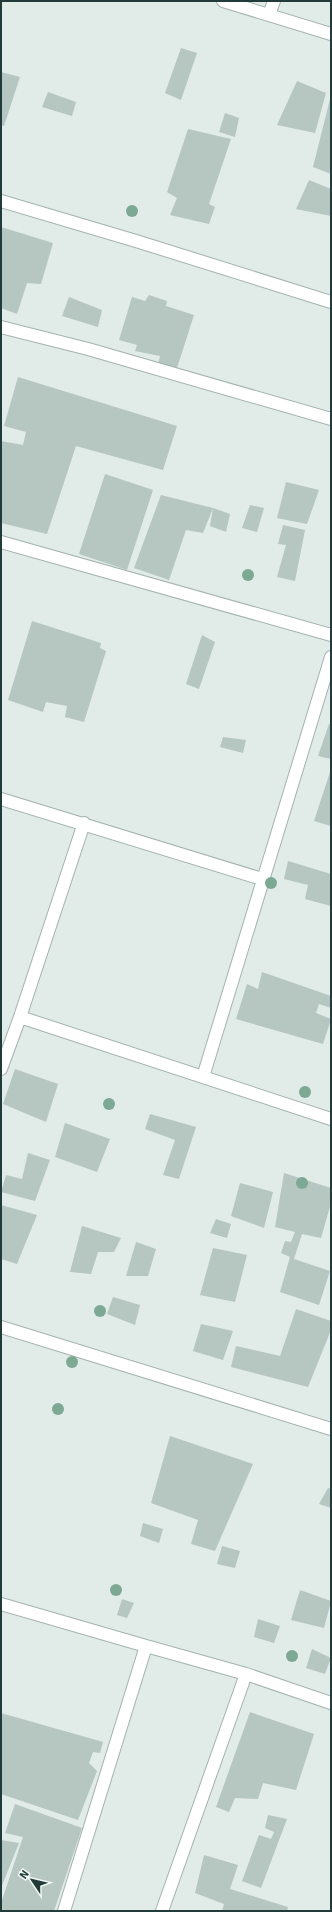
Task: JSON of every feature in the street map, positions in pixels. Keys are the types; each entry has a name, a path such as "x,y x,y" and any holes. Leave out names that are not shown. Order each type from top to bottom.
{"street":[{"path":"223,1 331,34"},
{"path":"269,15 274,1"},
{"path":"1,201 136,241 331,302"},
{"path":"1,326 88,349 331,419"},
{"path":"1,542 331,635"},
{"path":"203,1077 262,879 331,657"},
{"path":"1,799 84,823 262,879"},
{"path":"1,1069 20,1017 84,823"},
{"path":"20,1017 331,1119"},
{"path":"1,1327 331,1429"},
{"path":"1,1604 246,1674 331,1703"},
{"path":"64,1911 146,1646"},
{"path":"162,1911 246,1674"}],"building":[{"path":"181,48 197,53 181,100 165,93"},
{"path":"1,72 20,77 4,126 1,125"},
{"path":"297,81 326,93 315,133 277,125"},
{"path":"48,92 76,102 72,116 42,107"},
{"path":"331,99 331,174 313,167"},
{"path":"225,113 239,118 235,137 219,132"},
{"path":"188,129 231,139 209,204 215,207 209,224 170,215 177,198 167,192"},
{"path":"309,180 331,189 331,216 296,209"},
{"path":"1,227 53,243 41,284 27,283 17,314 1,308"},
{"path":"149,295 167,301 166,306 194,315 177,368 158,364 160,356 135,351 137,345 119,340 132,297 145,301"},
{"path":"69,297 102,310 98,327 62,316"},
{"path":"18,377 177,426 163,470 76,446 47,534 1,523 1,441 23,445 26,432 4,426"},
{"path":"105,474 153,490 127,570 79,554"},
{"path":"286,482 319,490 307,524 277,518"},
{"path":"161,495 213,508 203,533 186,530 169,580 134,568"},
{"path":"250,505 264,508 257,532 242,528"},
{"path":"213,508 230,514 226,532 210,526"},
{"path":"283,525 305,530 295,581 277,577 286,545 278,544"},
{"path":"32,621 101,643 100,648 106,651 84,722 65,717 67,706 46,702 43,712 8,700"},
{"path":"202,635 215,642 199,689 186,684"},
{"path":"329,724 331,724 331,759 318,756"},
{"path":"223,737 246,740 243,753 220,747"},
{"path":"331,769 331,826 314,821"},
{"path":"288,861 331,874 331,906 305,899 308,885 284,879"},
{"path":"262,972 331,996 331,1008 319,1004 316,1013 331,1019 323,1044 236,1019 247,984 258,989"},
{"path":"15,1069 58,1084 46,1122 3,1104"},
{"path":"150,1114 196,1127 179,1179 163,1175 175,1140 145,1129"},
{"path":"65,1123 110,1139 97,1172 55,1157"},
{"path":"28,1153 50,1160 35,1201 1,1192 6,1175 22,1179"},
{"path":"284,1173 331,1188 331,1203 321,1238 302,1234 294,1259 330,1271 319,1305 280,1292 290,1257 281,1253 285,1241 291,1242 295,1232 275,1227"},
{"path":"240,1183 273,1192 264,1228 231,1216"},
{"path":"1,1205 37,1215 17,1264 1,1259"},
{"path":"216,1219 231,1224 227,1238 210,1233"},
{"path":"82,1226 121,1238 114,1252 98,1252 91,1274 70,1272"},
{"path":"136,1242 156,1249 148,1276 126,1276"},
{"path":"213,1248 247,1255 235,1302 200,1295"},
{"path":"113,1297 140,1305 135,1325 107,1314"},
{"path":"296,1309 331,1321 331,1330 308,1387 231,1367 236,1346 280,1356"},
{"path":"201,1324 233,1331 223,1360 193,1351"},
{"path":"170,1436 253,1464 215,1551 191,1544 198,1520 151,1503"},
{"path":"328,1488 331,1489 331,1508 319,1504"},
{"path":"143,1523 163,1529 159,1543 140,1536"},
{"path":"222,1546 240,1551 235,1568 217,1564"},
{"path":"300,1590 331,1601 324,1628 291,1620"},
{"path":"122,1599 134,1603 127,1618 117,1615"},
{"path":"258,1619 280,1626 274,1643 254,1637"},
{"path":"312,1649 331,1658 325,1674 306,1668"},
{"path":"250,1712 314,1734 296,1790 263,1783 258,1799 235,1798 229,1812 216,1807"},
{"path":"1,1713 103,1742 100,1753 93,1752 89,1763 97,1771 78,1820 1,1794"},
{"path":"15,1804 82,1828 54,1911 1,1911 1,1903 23,1837 5,1833"},
{"path":"268,1815 287,1819 261,1888 242,1881 259,1835 271,1839 274,1832 265,1828"},
{"path":"1,1840 19,1843 1,1888"},
{"path":"204,1855 238,1865 230,1889 288,1907 287,1911 222,1911 224,1904 195,1893"}]}
